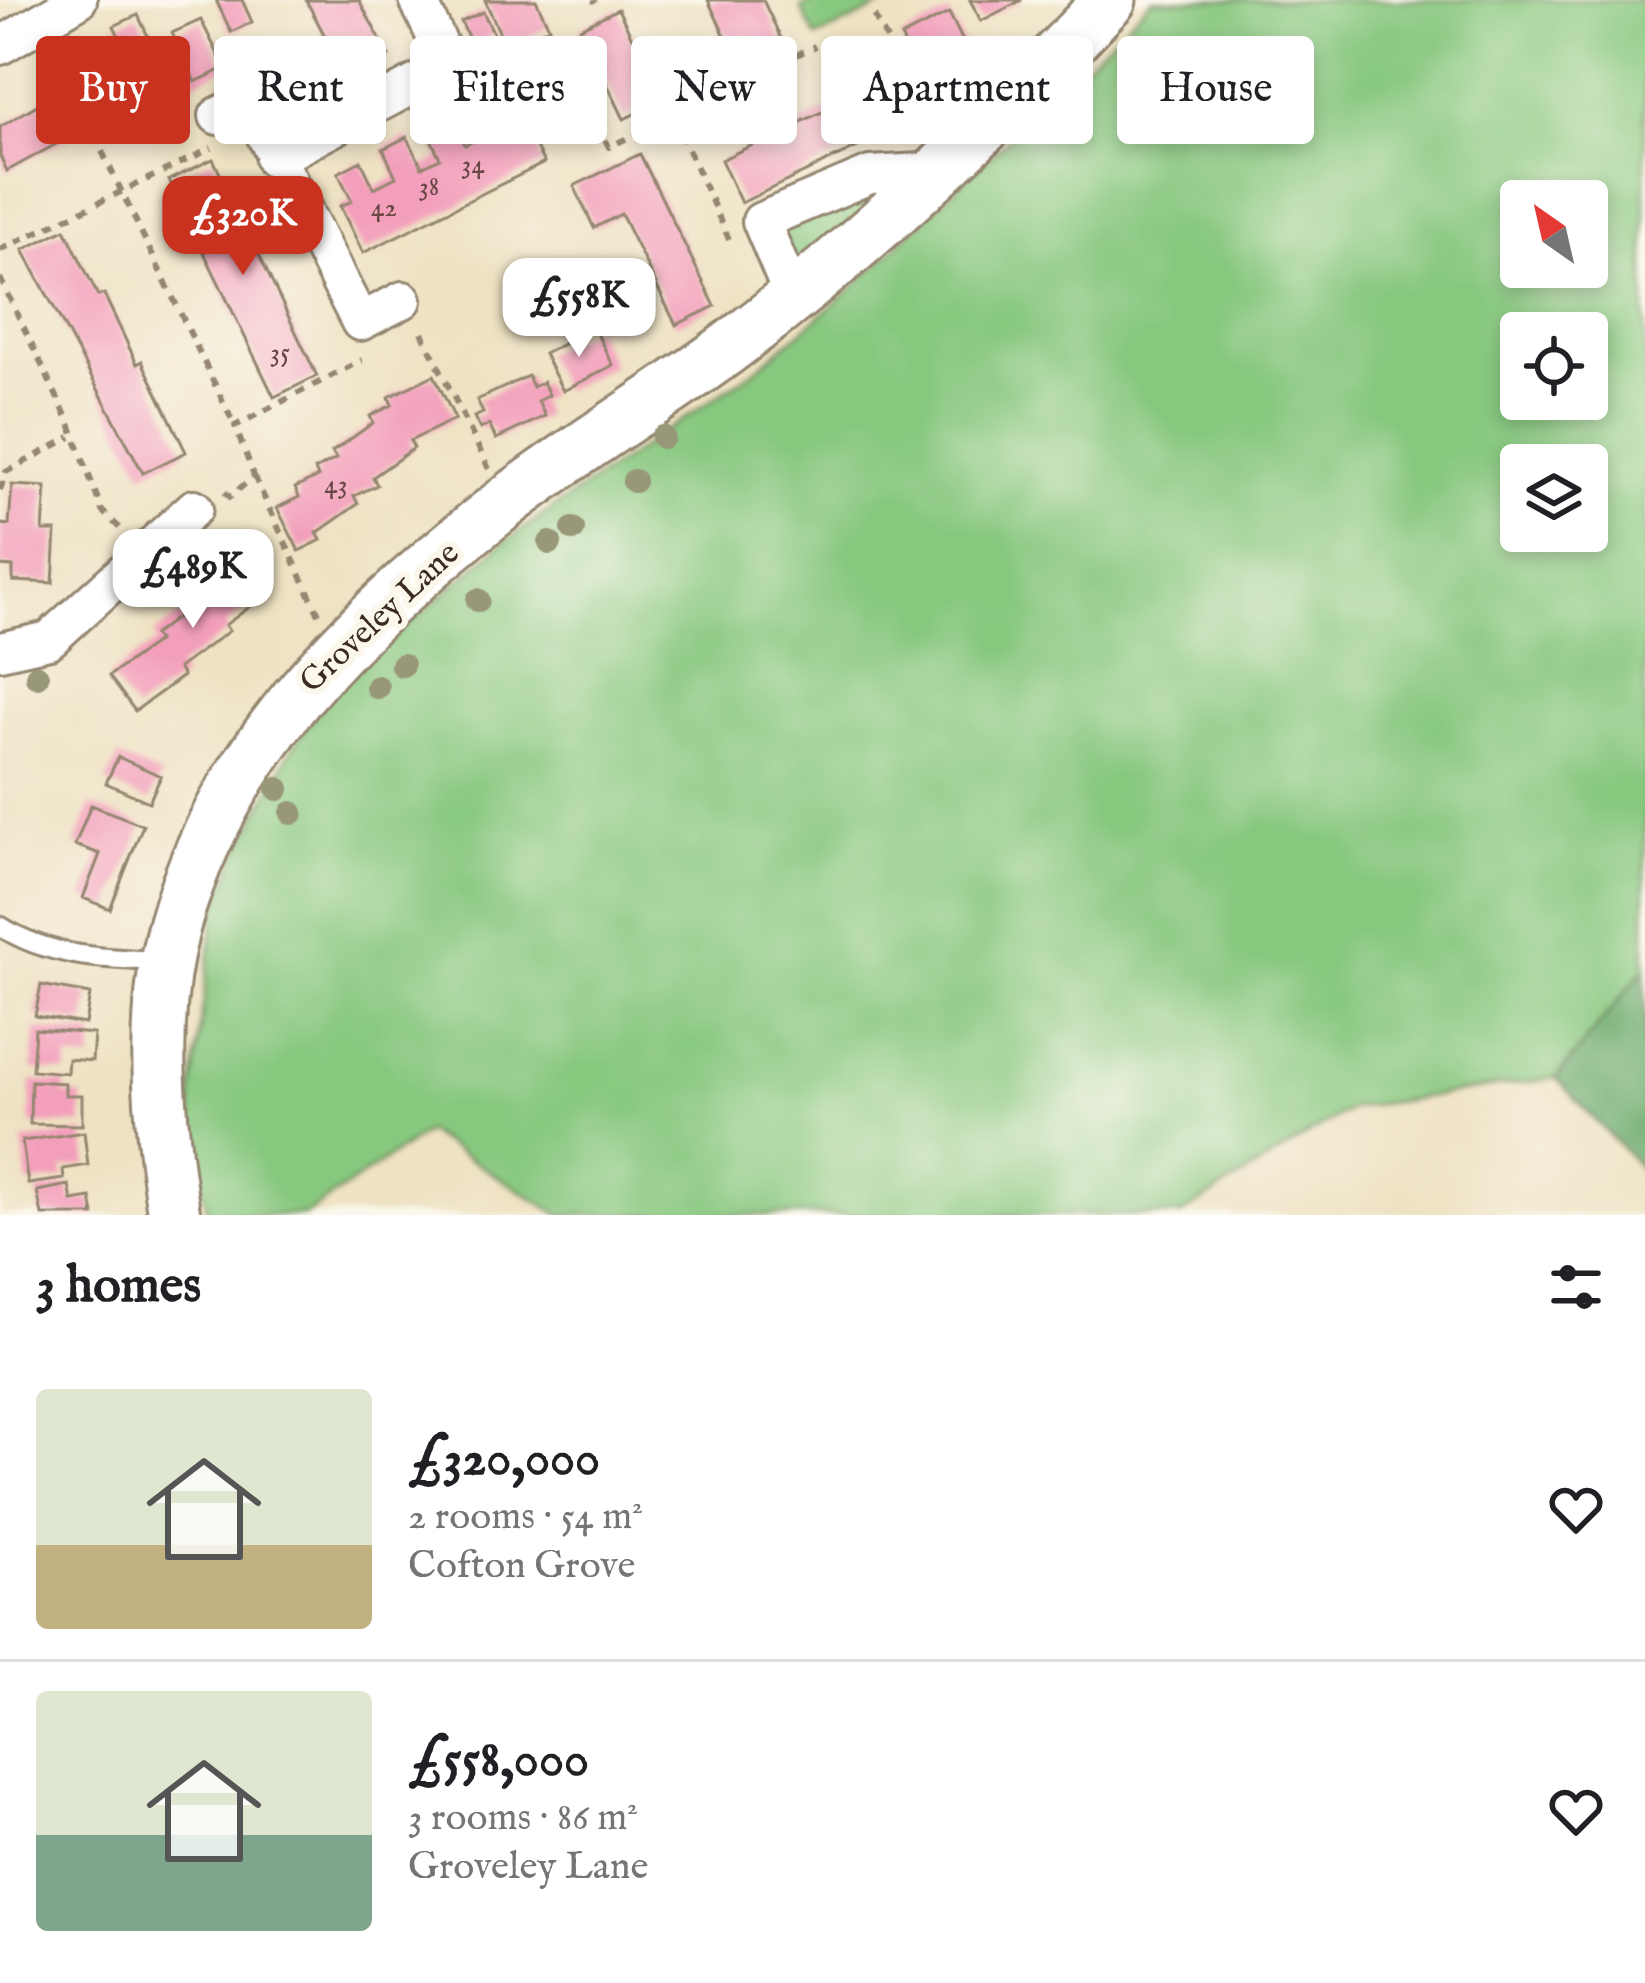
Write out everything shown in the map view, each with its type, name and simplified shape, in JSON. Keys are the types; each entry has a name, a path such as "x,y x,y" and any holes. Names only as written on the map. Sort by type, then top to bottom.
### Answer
{"main road":[{"name":"Groveley Lane","path":"174,1215 160,1123 160,1036 174,926 225,803 274,722 335,650 504,504 793,297 945,165 1110,0"}],"street":[{"path":"0,46 78,0"},
{"path":"418,0 435,36"},
{"path":"267,144 360,322 413,316"},
{"path":"793,297 761,221 870,175 945,165"},
{"path":"0,652 49,640 194,508"}],"lane":[{"path":"0,926 31,946 110,959 170,961"}],"path":[{"path":"874,16 945,165"},
{"path":"40,24 235,426 335,650"},
{"path":"797,55 815,46"},
{"path":"0,250 121,190 263,144"},
{"path":"685,144 730,241"},
{"path":"0,278 102,511 146,554"},
{"path":"413,316 504,504"},
{"path":"235,426 362,360"},
{"path":"0,490 6,472 72,436"},
{"path":"230,496 254,476"}],"green space":[{"path":"818,0 877,0 880,7 816,38 801,8"},
{"path":"1152,0 1645,0 1645,968 1556,1078 1351,1108 1181,1215 560,1215 426,1132 305,1215 209,1215 192,1146 192,1092 215,913 238,852 291,750 333,689 503,543 755,370 853,288 1002,144 1093,144 1093,57"},
{"path":"892,187 797,269 775,221"},
{"path":"1645,968 1645,1173 1556,1078"}],"building":[{"path":"216,0 242,0 252,22 231,32"},
{"path":"306,0 359,0 378,36 325,36"},
{"path":"485,0 536,0 549,27 530,36 501,36"},
{"path":"708,0 763,0 780,36 725,36"},
{"path":"970,0 1022,0 981,21"},
{"path":"618,9 631,36 631,116 624,119 607,84 607,36 584,36 580,28"},
{"path":"483,12 494,34 468,36 461,22"},
{"path":"949,13 960,36 903,36"},
{"path":"138,15 148,36 119,36 114,26"},
{"path":"201,20 214,46 214,73 195,82 190,71 190,36 172,33"},
{"path":"36,106 36,144 56,144 7,171 0,156 0,127"},
{"path":"821,113 821,144 864,144 741,203 721,160 755,144 797,144 797,124"},
{"path":"407,137 422,167 440,158 433,144 534,144 544,163 363,253 340,206 352,201 338,173 361,161 374,188 396,177 383,149"},
{"path":"640,154 715,306 676,325 621,214 594,228 574,186"},
{"path":"213,159 317,376 274,397 169,180"},
{"path":"65,229 98,296 104,294 137,364 142,361 186,452 143,473 23,250"},
{"path":"594,328 613,365 563,391 544,354"},
{"path":"434,375 455,419 410,441 414,448 373,477 377,485 354,496 358,504 317,533 321,540 299,551 277,508 299,497 295,488 318,477 315,470 336,459 332,452 373,423 370,416 392,405 389,397"},
{"path":"528,376 533,387 543,382 549,395 538,401 545,416 496,439 489,425 480,429 474,417 483,413 477,400"},
{"path":"12,485 46,487 43,531 56,531 53,583 13,581 13,567 0,566 0,524 9,525"},
{"path":"251,551 277,587 225,625 229,631 178,668 183,676 135,711 109,676 158,641 153,635 205,597 199,590"},
{"path":"118,757 161,776 149,802 106,783"},
{"path":"91,805 143,825 110,909 83,898 100,854 75,845"},
{"path":"41,985 90,994 85,1024 35,1016"},
{"path":"35,1029 94,1034 92,1061 68,1059 67,1073 32,1070"},
{"path":"31,1081 65,1083 65,1095 82,1095 82,1125 30,1124"},
{"path":"84,1132 88,1165 63,1169 64,1179 28,1184 22,1141"},
{"path":"69,1185 72,1201 91,1198 94,1215 42,1215 37,1191"}]}
